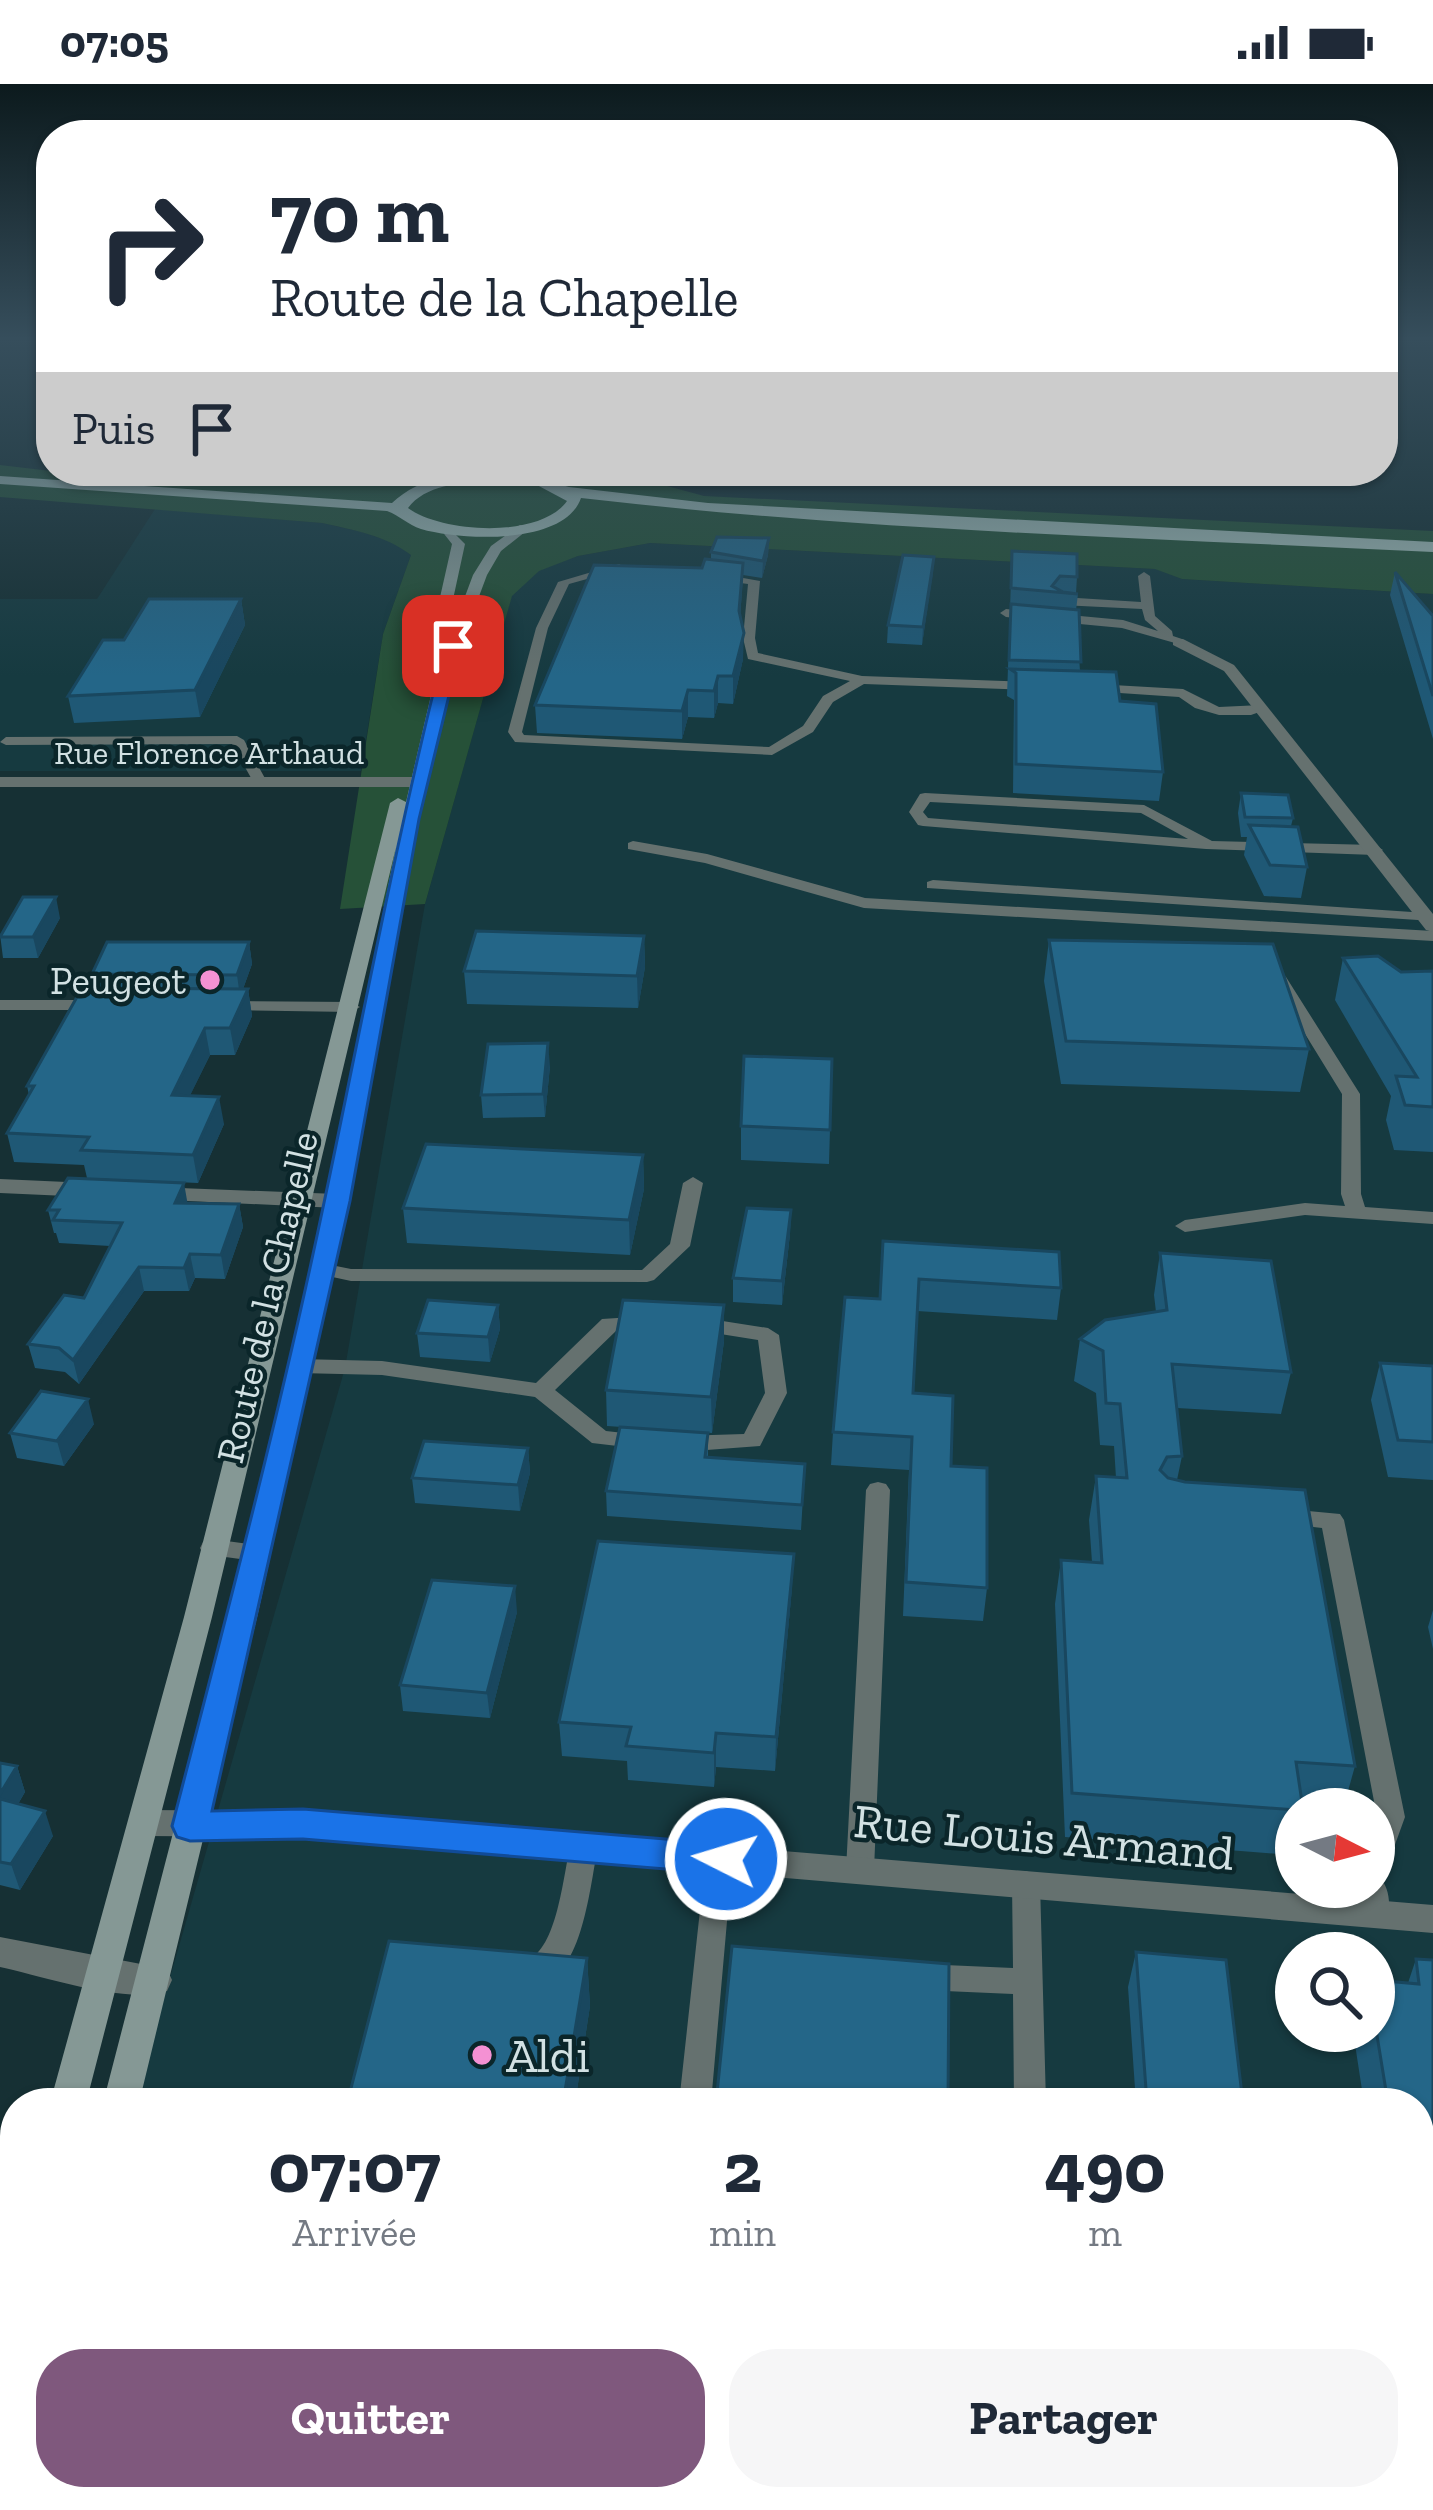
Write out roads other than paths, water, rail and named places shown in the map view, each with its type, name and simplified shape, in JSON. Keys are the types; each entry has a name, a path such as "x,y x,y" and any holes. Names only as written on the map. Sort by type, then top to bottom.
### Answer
{"main road":[{"path":"0,480 36,481"},
{"path":"0,480 36,482"},
{"path":"94,486 400,510 408,518 447,530 524,528 593,517 949,524"},
{"path":"207,486 345,490 396,486"},
{"path":"400,510 406,495 428,486"},
{"path":"556,486 569,492 708,508 1433,548"},
{"path":"547,523 573,508 575,500 569,492"},
{"name":"Route de la Chapelle","path":"72,2088 410,782 442,674 472,597 496,549 524,528"},
{"name":"Route de la Chapelle","path":"125,2088 155,1980 337,1201 410,782 457,555 456,536 447,530"}],"street":[{"path":"1178,642 1229,668 1430,921"},
{"name":"Rue Florence Arthaud","path":"0,782 410,782"},
{"path":"0,1186 337,1201"},
{"name":"Rue Louis Armand","path":"144,1823 303,1824 1026,1883 1275,1895"},
{"name":"Rue Louis Armand","path":"1395,1906 1433,1918"},
{"path":"0,1952 104,1975 155,1980"}],"lane":[{"path":"640,569 620,566 564,582 542,628 515,732 520,739 772,751 808,729 828,699 862,680"},
{"path":"698,575 754,581 758,597 747,644 752,656 862,680 1056,687"},
{"path":"1144,576 1149,617 1178,642"},
{"path":"1061,601 1148,606"},
{"path":"1006,613 1123,624 1178,642"},
{"path":"1079,688 1183,693 1191,701 1218,710 1261,709"},
{"path":"6,741 237,740 260,782"},
{"path":"1206,843 1144,809 926,797 916,812 922,822 1206,843 1375,850"},
{"path":"633,846 707,859 864,903 1433,936"},
{"path":"932,885 1430,921"},
{"path":"1246,926 1258,944"},
{"path":"1269,963 1351,1094 1351,1194 1357,1213"},
{"path":"0,1005 130,1005"},
{"path":"196,1005 351,1007"},
{"path":"321,1269 351,1275 647,1276 680,1246 693,1183"},
{"path":"1185,1226 1305,1209 1433,1217"},
{"path":"299,1366 382,1368 542,1391 600,1438 711,1446 752,1441 776,1394 768,1335 683,1322 610,1324 542,1391"},
{"path":"860,1870 878,1490"},
{"path":"1262,1516 1332,1520 1385,1788"},
{"path":"212,1548 255,1552"},
{"path":"496,1966 543,1970 562,1945 584,1847"},
{"path":"697,2088 715,1910 726,1859"},
{"path":"1026,1883 1030,2088"},
{"path":"891,1975 1029,1982"}],"place":[{"name":"Peugeot","path":"210,980"},
{"name":"Aldi","path":"482,2055"}]}
